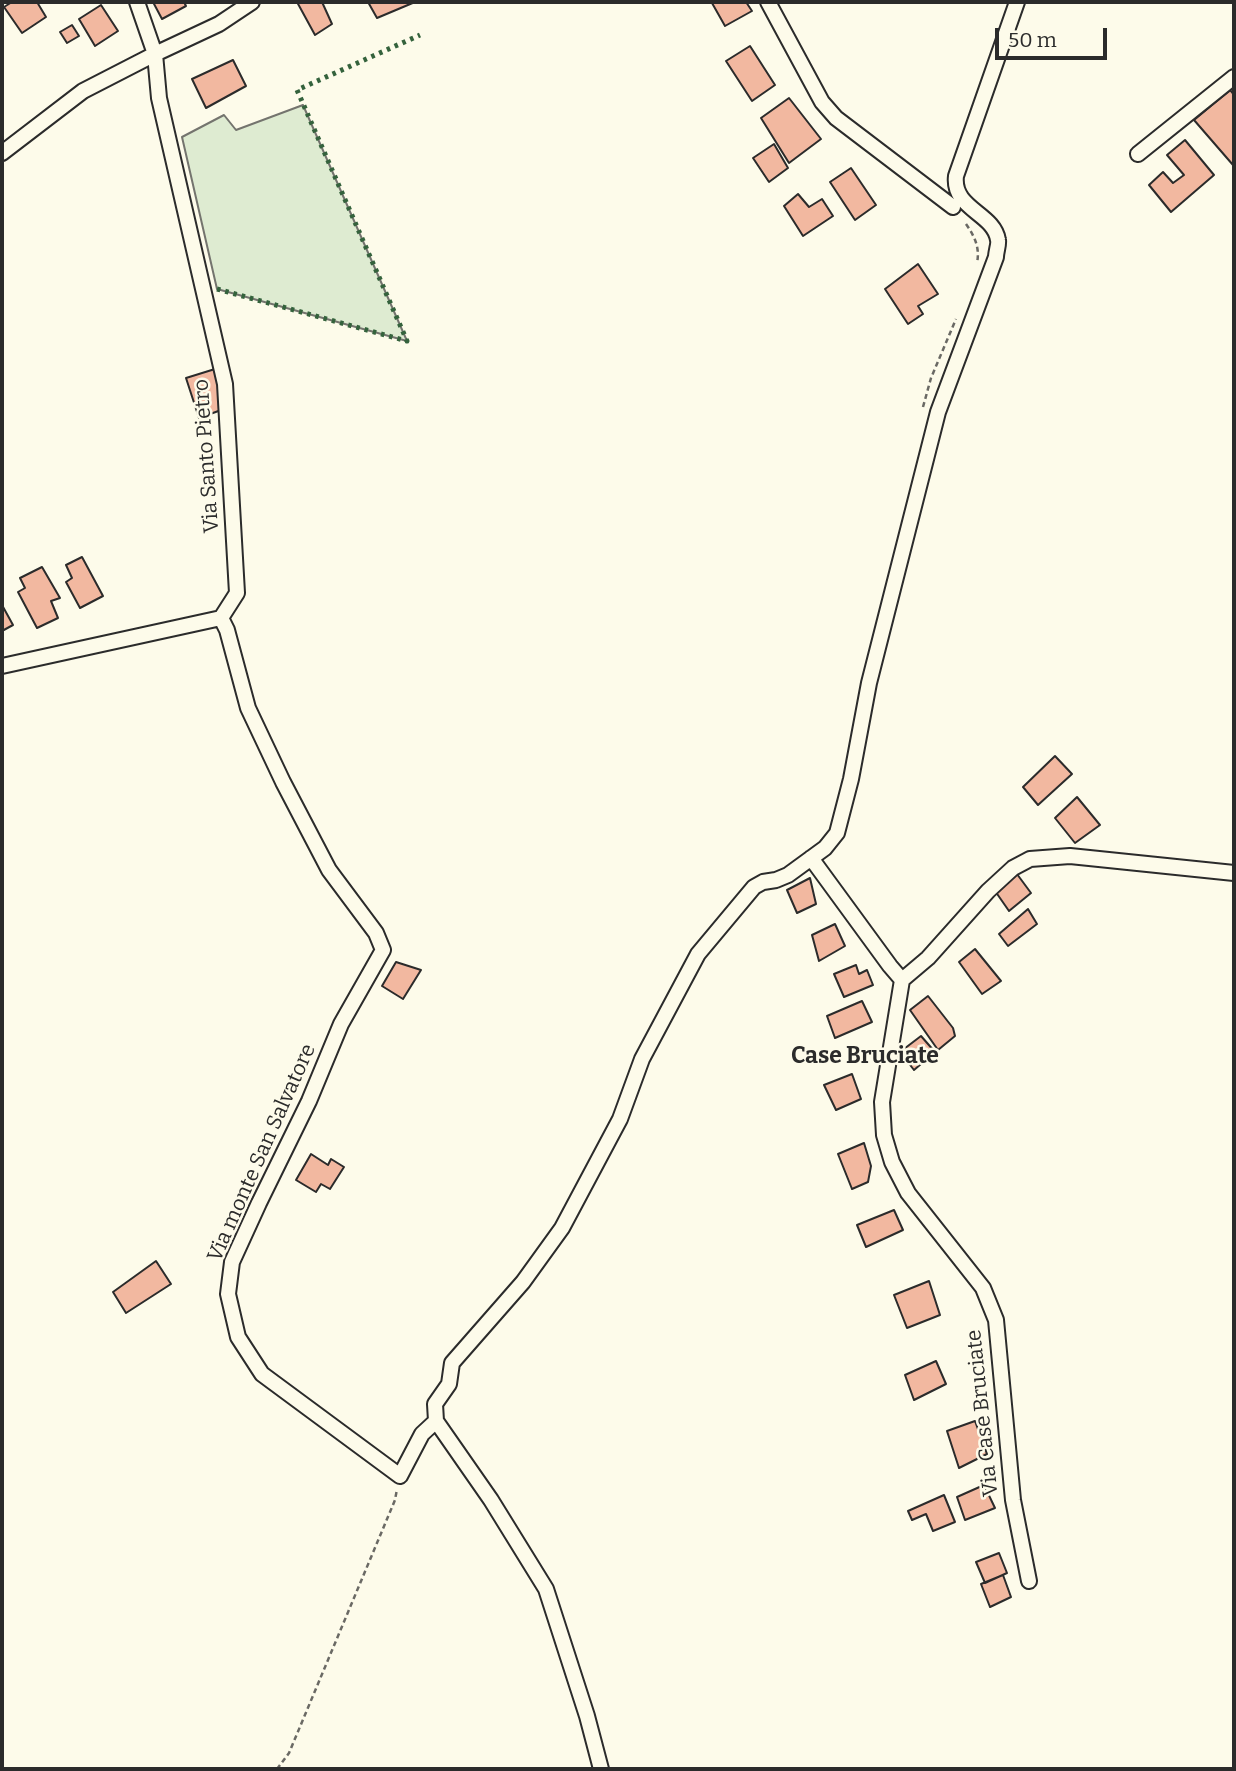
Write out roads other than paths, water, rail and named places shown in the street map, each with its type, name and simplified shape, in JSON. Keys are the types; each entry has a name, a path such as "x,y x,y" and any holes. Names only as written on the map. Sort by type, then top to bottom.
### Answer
{"street":[{"name":"Via Santo Pietro","path":"137,2 155,54 159,97 225,384 237,593 221,618"},
{"path":"2,153 83,90 219,24 252,2"},
{"path":"768,2 822,102 836,118 953,207"},
{"path":"601,1769 546,1589 491,1500 436,1420 435,1404 449,1384 452,1363 523,1282 562,1228 620,1119 642,1059 698,954 754,887 788,875 825,848 836,833 872,670 934,425 996,257 998,240 992,227 961,199 954,187 1017,2"},
{"path":"1138,154 1234,77"},
{"path":"2,666 221,618"},
{"name":"Via monte San Salvatore","path":"221,618 227,630 248,708 283,782 329,870 376,933 383,950 341,1024 309,1101 232,1262 228,1294 238,1337 262,1374 400,1476 422,1434 436,1420"},
{"path":"811,858 902,980 928,958 988,891 1013,868 1030,859 1070,856 1234,873"},
{"name":"Via Case Bruciate","path":"902,980 882,1102 884,1135 892,1162 908,1194 983,1288 996,1320 1013,1500 1028,1581"}],"district":[{"name":"Case Bruciate","path":"865,1057"}]}
